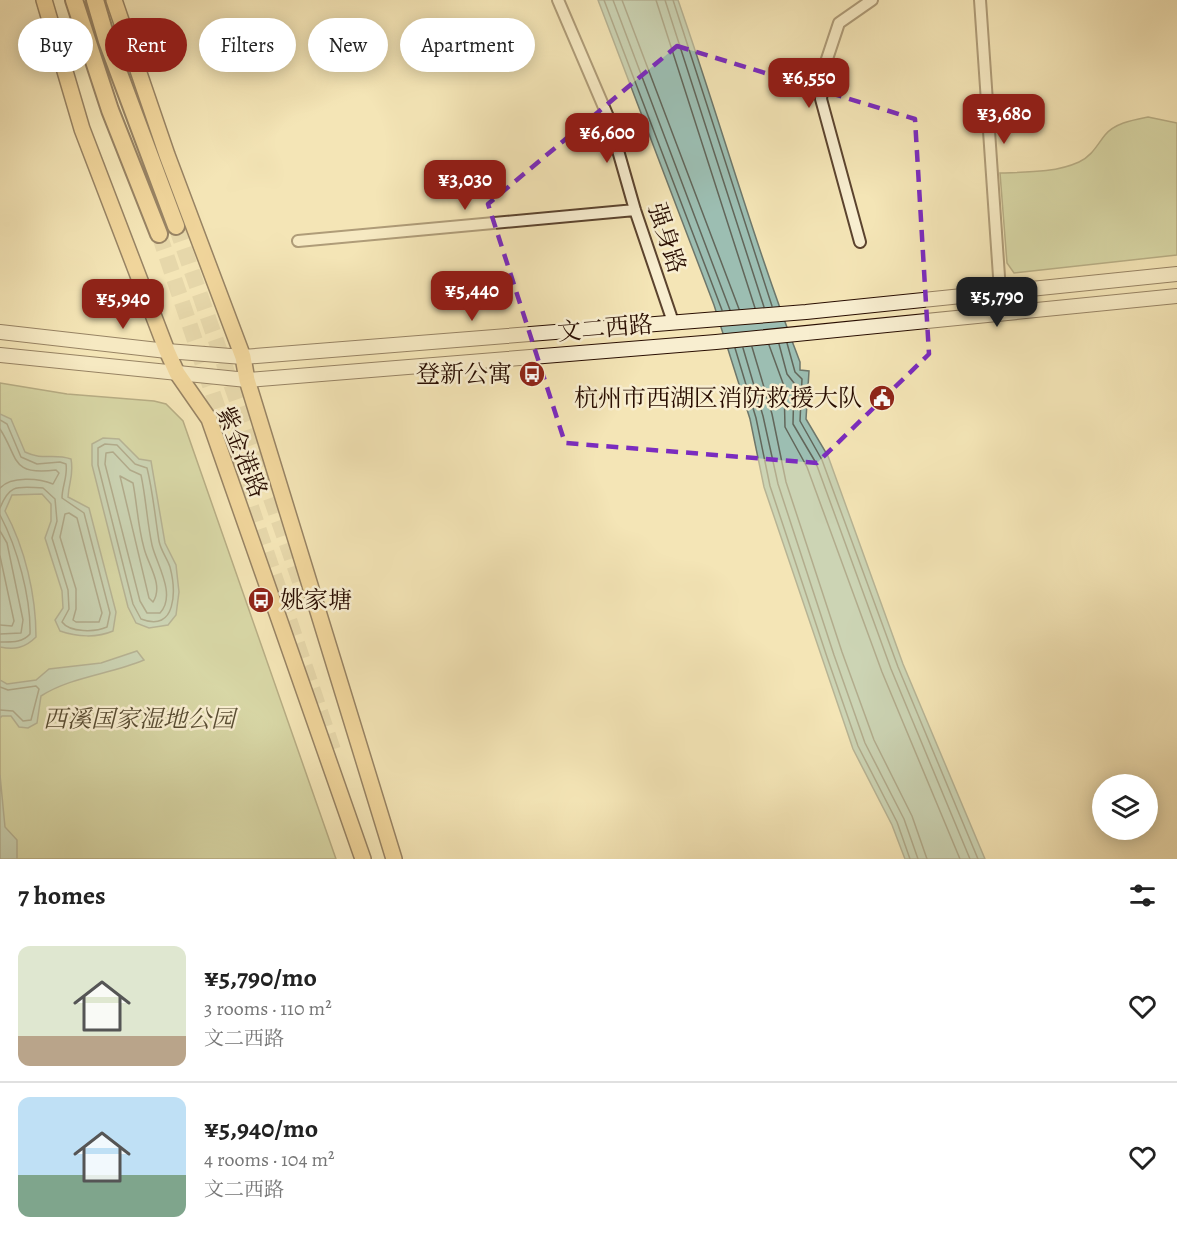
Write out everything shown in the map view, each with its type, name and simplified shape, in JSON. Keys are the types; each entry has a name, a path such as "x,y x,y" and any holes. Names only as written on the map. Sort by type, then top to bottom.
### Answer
{"highway":[{"path":"74,0 100,81 159,234"},
{"path":"94,0 117,70 176,226"}],"main road":[{"name":"紫金港路","path":"44,0 82,129 177,373 209,419 363,859"},
{"name":"紫金港路","path":"114,0 167,155 243,357 247,380 394,859"},
{"name":"文二西路","path":"0,332 243,357 806,312 1177,274"},
{"name":"文二西路","path":"0,355 247,380 716,342 1177,296"}],"street":[{"name":"强身路","path":"558,0 609,119 635,210 673,322"},
{"path":"860,242 821,99 826,62 839,22 872,0"},
{"path":"980,0 1000,291"},
{"path":"298,241 635,210"}],"highlighted area":[{"path":"677,46 915,119 929,354 817,463 565,443 488,204"}],"green space":[{"path":"1148,117 1177,123 1177,255 1014,273 1007,263 1000,173 1040,171 1070,166 1087,157 1109,131 1125,123"},
{"name":"西溪国家湿地公园","path":"0,383 67,394 154,401 166,404 183,421 336,859 0,859"}],"water":[{"path":"598,0 678,0 767,272 800,362 800,370 809,371 806,419 828,456 903,664 985,859 905,859 892,825 853,749 764,487 750,419 714,305"},
{"path":"0,414 11,419 25,452 38,456 71,459 72,474 68,497 89,508 116,612 113,631 87,636 60,631 55,620 63,608 62,591 45,538 51,521 51,504 42,494 12,495 5,511 18,540 28,572 34,605 36,637 20,647 0,647"},
{"path":"103,438 119,439 139,459 151,461 165,543 176,565 179,592 176,615 168,625 149,628 136,623 128,607 92,465 92,444"},
{"path":"137,651 144,660 65,684 41,696 37,723 28,728 19,727 11,716 0,718 0,680 7,684 36,680 49,669 101,663"},
{"path":"0,775 5,827 17,840 17,859 0,859"}],"tunnel":[{"path":"176,226 310,610"},
{"path":"159,234 335,756"}],"place":[{"name":"登新公寓","path":"532,374"},
{"name":"杭州市西湖区消防救援大队","path":"882,398"},
{"name":"姚家塘","path":"261,600"}]}
